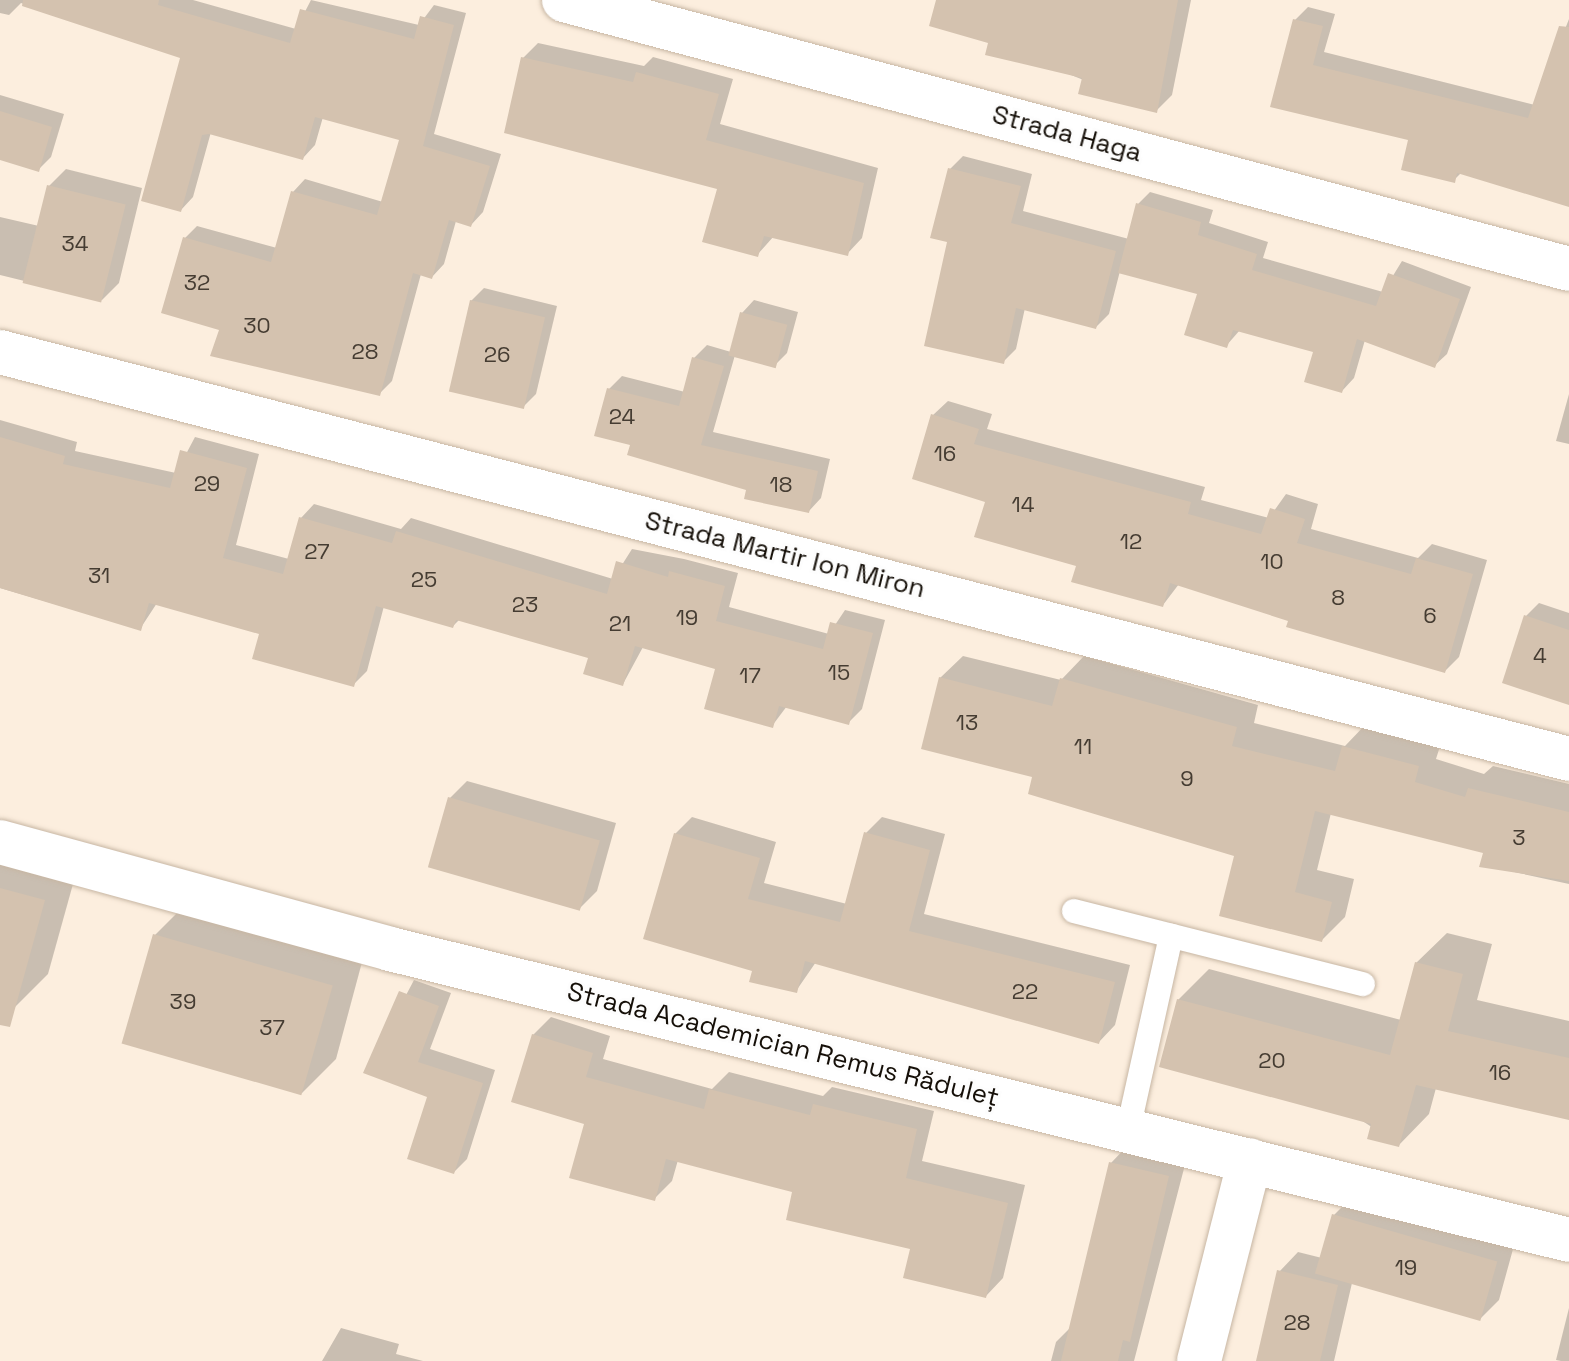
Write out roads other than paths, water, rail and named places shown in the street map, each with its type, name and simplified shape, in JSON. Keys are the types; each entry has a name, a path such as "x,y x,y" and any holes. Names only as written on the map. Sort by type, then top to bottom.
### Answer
{"street":[{"name":"Strada Haga","path":"564,0 1569,269"},
{"name":"Strada Martir Ion Miron","path":"0,352 1569,759"},
{"name":"Strada Academician Remus Răduleț","path":"0,842 390,949 1569,1240"},
{"path":"1199,1361 1250,1160"}],"lane":[{"path":"1074,911 1363,984"},
{"path":"1128,1130 1171,936"}]}
